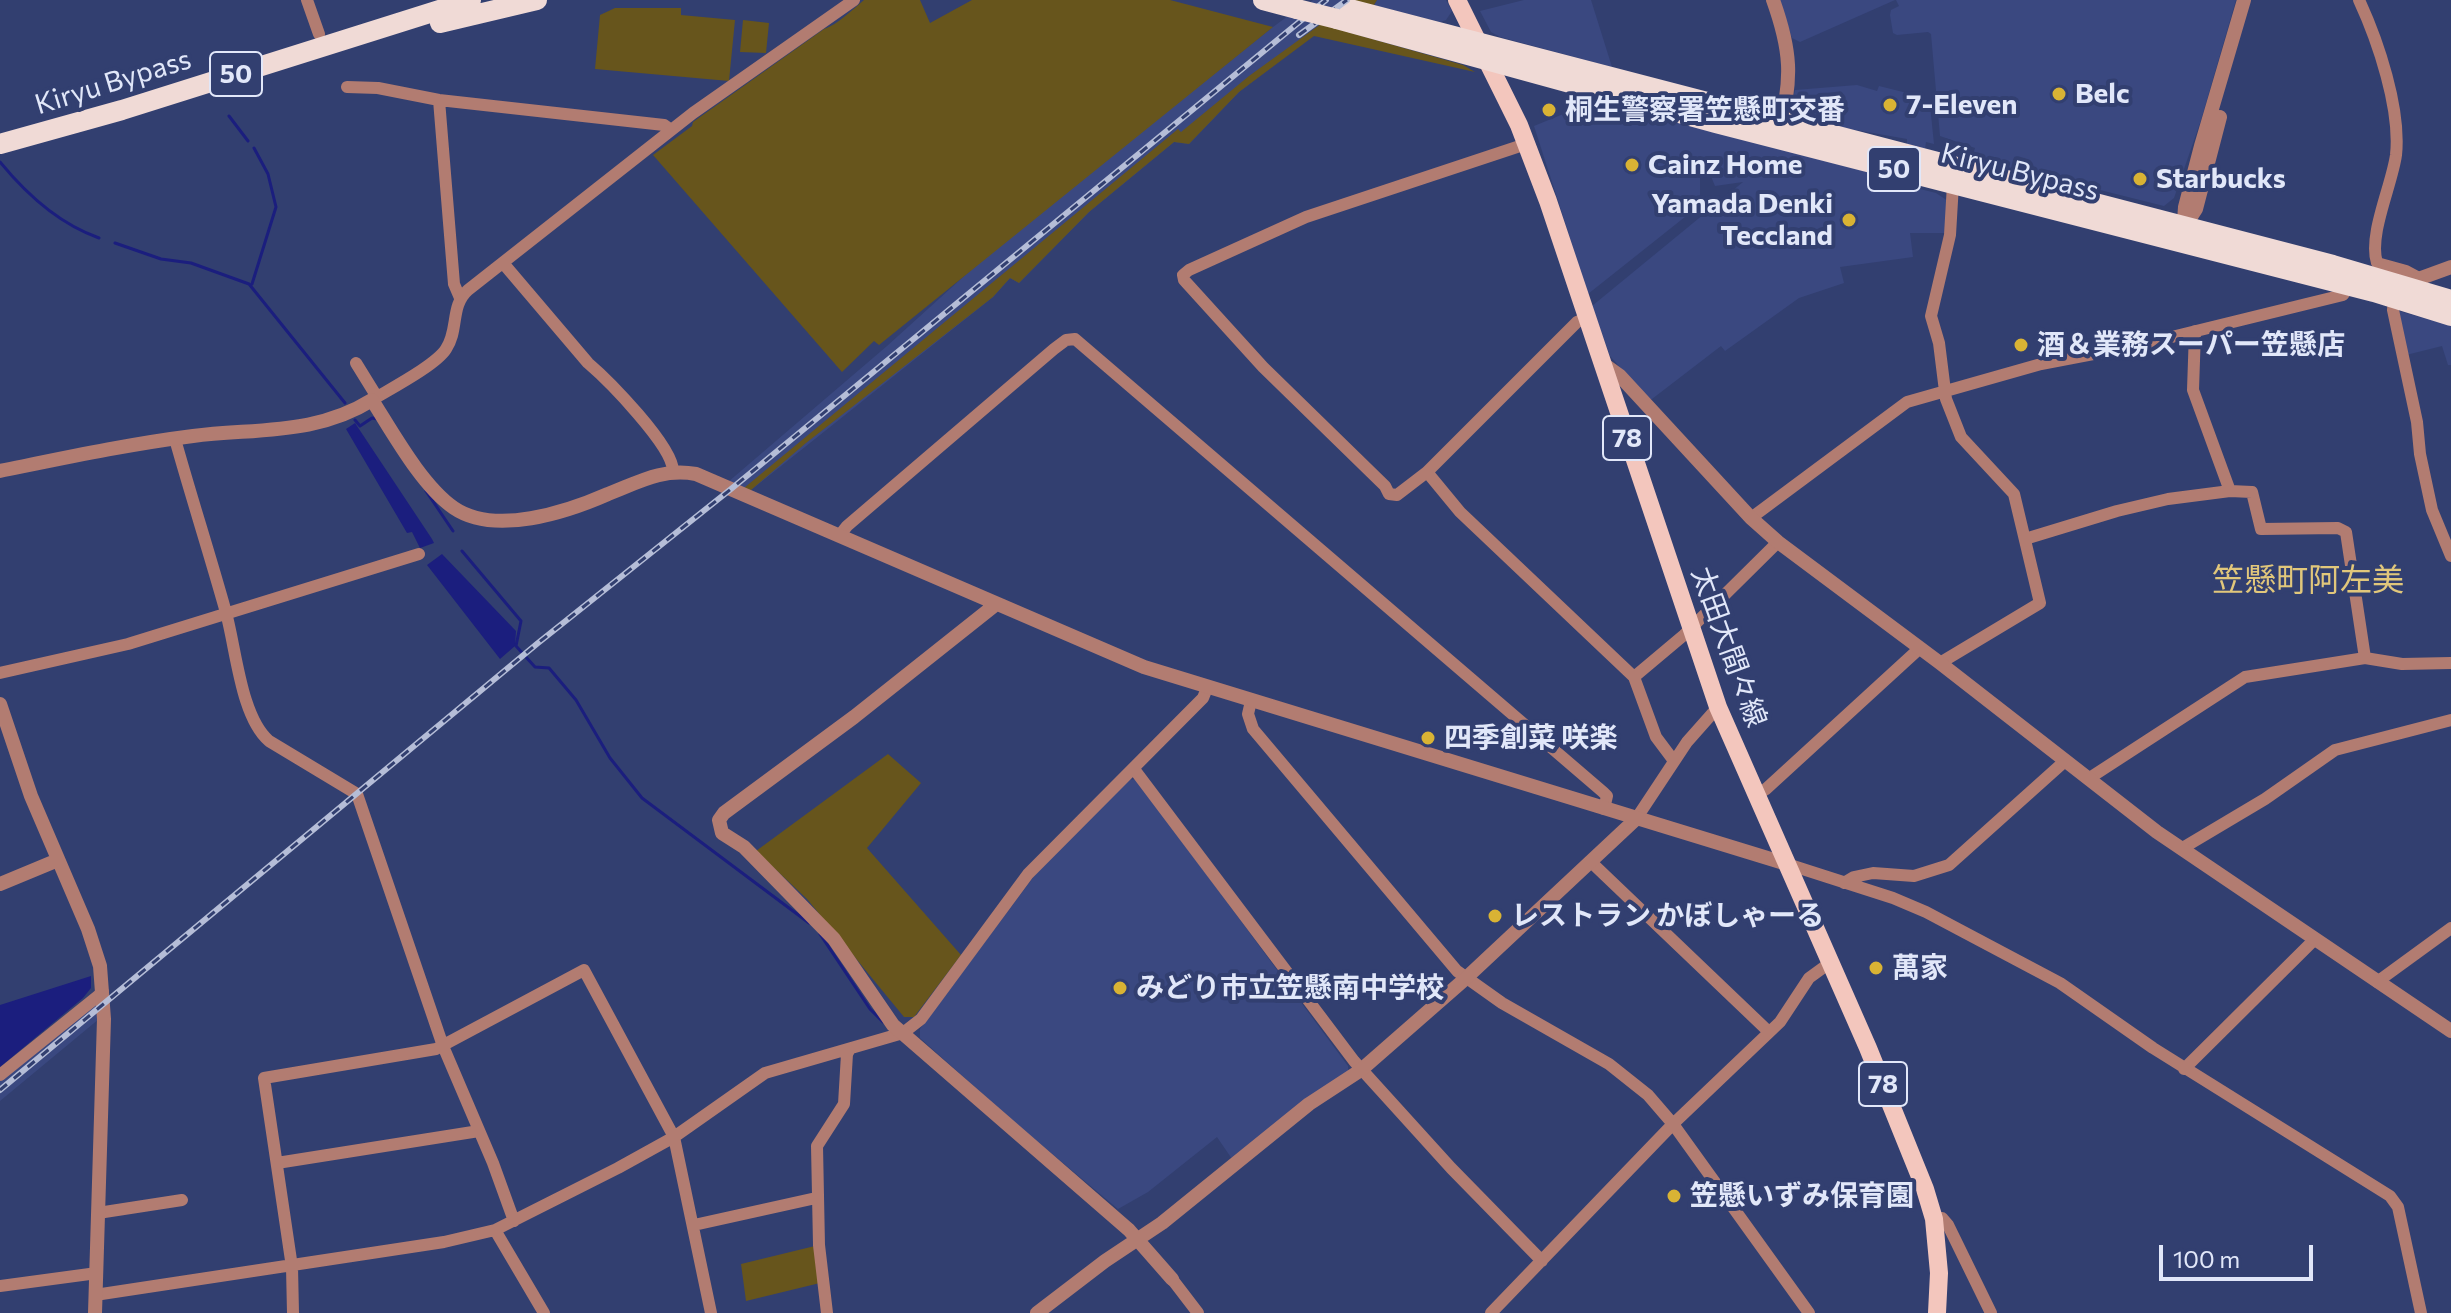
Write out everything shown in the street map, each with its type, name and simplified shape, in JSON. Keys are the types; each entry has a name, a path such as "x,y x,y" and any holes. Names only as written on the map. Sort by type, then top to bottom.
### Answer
{"highway":[{"name":"Kiryu Bypass","path":"0,130 148,88 424,0"},
{"name":"Kiryu Bypass","path":"0,144 177,93 471,0"},
{"name":"50","path":"177,93 200,92 255,80 420,28 537,0"},
{"name":"50","path":"1263,0 1305,4"},
{"name":"Kiryu Bypass","path":"1305,4 1779,130 2451,300"},
{"name":"Kiryu Bypass","path":"1779,130 1953,184 2183,234 2349,286 2406,287 2451,316"}],"main road":[{"name":"太田大間々線","path":"1457,0 1526,144 1548,201 1718,707 1831,962 1925,1189 1934,1219 1939,1273 1937,1313"}],"street":[{"path":"460,298 671,130 854,0"},
{"path":"1773,0 1789,55 1788,93 1779,130"},
{"path":"2183,234 2185,207 2201,146 2246,0"},
{"path":"2359,0 2381,64 2396,133 2395,158 2375,259 2377,263 2406,271 2406,287 2393,310 2417,422 2428,492 2451,556"},
{"path":"311,1 319,34"},
{"path":"347,87 378,88 439,100 664,125 671,130"},
{"path":"0,471 175,439 322,423 347,415 375,399 442,354 449,344 460,298 454,284 439,100"},
{"path":"1526,144 1306,217 1183,275 1263,367 1385,486 1389,494 1402,494 1427,472 1577,322 1586,318"},
{"path":"1940,663 2040,603 2014,494 1961,437 1945,392 1939,343 1931,316 1951,229 1953,184"},
{"path":"503,263 663,445 672,461 673,471"},
{"path":"2406,287 2451,267"},
{"path":"1751,518 1903,404 2041,364 2343,295 2349,286"},
{"path":"2195,331 2193,390 2230,491"},
{"path":"840,535 1054,349 1066,340 1075,339 1603,792 1607,796 1604,809"},
{"path":"356,363 405,452 436,492 452,507 477,518 516,519 564,511 673,471 704,477 1144,667 1787,864 1926,912 2060,983 2184,1069 2390,1196 2398,1207 2421,1313"},
{"path":"1602,363 1620,376 1751,518 1778,542 2181,849 2451,1031"},
{"path":"175,439 254,722 262,734 357,794 443,1046 514,1221"},
{"path":"1427,472 1460,512 1634,677 1656,737 1674,761"},
{"path":"2025,539 2168,499 2230,491 2252,492 2261,529 2338,528 2346,532 2365,658"},
{"path":"1634,677 1691,627 1778,542"},
{"path":"0,673 128,644 419,554"},
{"path":"995,605 854,717 730,808 719,820 722,833 744,847 834,939 893,1025 1138,1239 1198,1313"},
{"path":"1756,795 1762,793 1920,648"},
{"path":"2088,779 2245,677 2365,658 2402,664 2451,663"},
{"path":"95,1295 292,1267 444,1242 495,1230 674,1137 765,1073 903,1033 921,1019 1028,874 1203,698 1207,688"},
{"path":"1251,701 1248,714 1253,729 1465,979 1609,1064 1648,1095 1673,1124 1809,1313"},
{"path":"0,704 31,796 96,949 103,992 95,1313"},
{"path":"1037,1313 1162,1223 1309,1104 1361,1070 1465,979 1636,819 1696,730 1718,707"},
{"path":"2181,849 2265,799 2335,750 2451,720"},
{"path":"1844,883 1854,877 1873,873 1914,876 1949,865 2065,761"},
{"path":"1134,769 1361,1070 1542,1261"},
{"path":"0,884 58,860"},
{"path":"1591,862 1769,1032"},
{"path":"2377,982 2451,928"},
{"path":"2184,1069 2314,940"},
{"path":"1491,1313 1673,1124 1780,1022 1809,978 1831,962"},
{"path":"293,1313 292,1267 264,1078 443,1046 584,970 674,1137 711,1313"},
{"path":"0,1075 103,992"},
{"path":"827,1313 816,1198 817,1146 844,1104 847,1054 850,1049"},
{"path":"277,1163 479,1131"},
{"path":"694,1225 816,1198"},
{"path":"98,1213 182,1200"},
{"path":"1934,1219 1942,1218 1948,1225 1991,1313"},
{"path":"495,1230 544,1313"},
{"path":"0,1286 97,1273"}],"shaded area":[{"path":"864,0 920,0 930,23 972,0 1170,0 1273,27 879,345 874,341 842,372 653,155 692,126 693,122 839,21"},
{"path":"1313,0 1358,0 1239,92 1189,144 1174,142 1089,212 1019,283 1010,278 993,297 751,490 728,482 887,346 1003,241 1273,27"},
{"path":"1354,0 1377,0 1374,5 1327,26 1463,65 1475,72 1314,36 1239,92 1189,144 1174,142 1089,212 1019,283 1010,278 993,297 806,443 751,490 744,488 1178,129 1181,132 1249,76"},
{"path":"1377,0 1446,0 1452,11 1446,20 1440,22 1374,5"},
{"path":"1524,0 1591,0 1612,67 1491,32 1480,11"},
{"path":"1779,0 1895,0 1800,42 1792,38"},
{"path":"1896,0 2236,0 2201,120 2174,198 2164,206 1972,158 1975,148 1940,136 1931,34 1893,33 1890,15 1891,10 1899,6"},
{"path":"615,8 681,8 681,15 735,20 729,81 595,69 600,15"},
{"path":"743,20 769,23 766,53 740,52"},
{"path":"1857,85 1877,91 1879,86 1915,95 1915,101 1930,105 1934,144 1926,142 1925,149 1907,144 1907,139 1839,127 1840,124 1813,118 1815,110 1797,104 1793,99 1795,90"},
{"path":"1595,101 1880,175 1936,193 1948,201 1947,233 1910,233 1913,257 1840,267 1844,283 1799,298 1725,351 1721,346 1648,399 1610,356 1592,306 1743,182 1715,186 1710,174 1700,178 1700,205 1588,294 1534,126"},
{"path":"2399,311 2451,326 2451,365 2448,365 2442,346 2406,355"},
{"path":"355,423 434,543 420,548 412,532 407,533 346,429"},
{"path":"442,554 516,631 515,646 500,659 427,565"},
{"path":"888,754 921,783 867,848 961,955 914,1017 904,1017 807,899 756,851"},
{"name":"みどり市立笠懸南中学校","path":"1136,779 1348,1066 1348,1071 1232,1159 1217,1137 1148,1192 1118,1209 920,1038 920,1029 1038,871 1128,780"},
{"path":"91,976 91,988 83,998 0,1067 0,1005"},
{"path":"98,1000 99,1019 0,1101 0,1080"},
{"path":"819,1245 820,1283 746,1301 741,1264"}],"waterway":[{"path":"229,116 248,141"},
{"path":"252,284 276,207 268,174 254,148"},
{"path":"0,162 21,186 57,217 99,238"},
{"path":"115,243 161,259 191,263 249,284 345,403"},
{"path":"355,420 360,426 372,418 377,419"},
{"path":"426,491 453,531"},
{"path":"462,551 521,621 516,646 535,667 549,668 576,700 610,758 642,798 809,923"},
{"path":"820,934 870,1009 883,1022"}],"railway":[{"path":"0,1090 538,643 731,489 1326,0"},
{"path":"1299,35 1347,0"}],"place":[{"name":"Belc","path":"2059,94"},
{"name":"7-Eleven","path":"1890,105"},
{"name":"桐生警察署笠懸町交番","path":"1549,110"},
{"name":"Cainz Home","path":"1632,165"},
{"name":"Starbucks","path":"2140,179"},
{"name":"Yamada Denki Teccland","path":"1849,220"},
{"name":"酒＆業務スーパー笠懸店","path":"2021,345"},
{"name":"四季創菜 咲楽","path":"1428,738"},
{"name":"レストラン かぼしゃーる","path":"1495,916"},
{"name":"萬家","path":"1876,968"},
{"name":"みどり市立笠懸南中学校","path":"1120,988"},
{"name":"笠懸いずみ保育園","path":"1674,1196"}],"district":[{"name":"笠懸町阿左美","path":"2308,580"}]}
